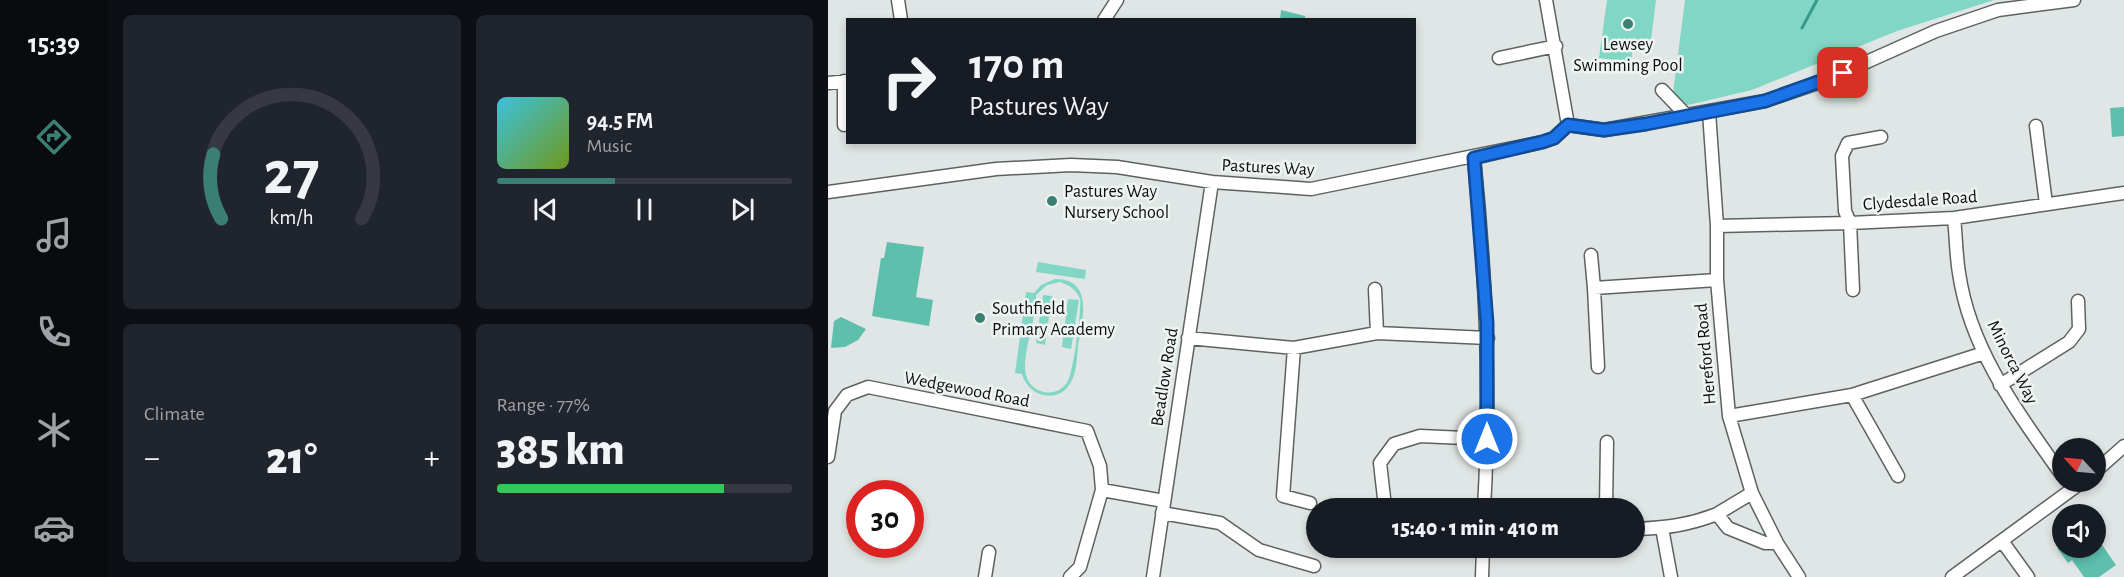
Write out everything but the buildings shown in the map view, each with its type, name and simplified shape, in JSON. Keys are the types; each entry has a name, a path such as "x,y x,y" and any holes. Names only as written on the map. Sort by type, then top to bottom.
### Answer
{"street":[{"path":"898,0 901,18"},
{"path":"1105,18 1117,0"},
{"path":"1546,0 1556,46 1568,125 1604,130 1765,101 1824,81 1936,31 1998,10 2074,0"},
{"path":"1499,58 1556,46"},
{"path":"828,83 846,81 844,125"},
{"path":"1662,90 1687,116"},
{"name":"Hereford Road","path":"1709,111 1717,226 1717,280 1729,416 1752,493 1777,543 1799,577"},
{"name":"Pastures Way","path":"828,192 996,169 1061,165 1117,167 1212,182 1311,189 1474,158 1542,142 1554,138 1568,125"},
{"path":"2036,126 2046,204"},
{"path":"1854,290 1850,223 1845,211 1842,156 1848,143 1881,137"},
{"path":"1474,158 1488,338 1484,498"},
{"name":"Beadlow Road","path":"1153,577 1212,182"},
{"name":"Clydesdale Road","path":"1717,226 1954,218 2124,193"},
{"name":"Minorca Way","path":"1954,218 1959,273 1969,315 1984,353 2000,385 2052,460"},
{"path":"1591,255 1598,367"},
{"path":"1594,288 1717,280"},
{"path":"1375,289 1377,333"},
{"path":"2000,385 2069,342 2079,329 2078,301"},
{"path":"1188,338 1294,348 1377,333 1488,338"},
{"path":"1294,348 1282,496 1306,502"},
{"path":"1729,416 1852,394 1984,353"},
{"name":"Wedgewood Road","path":"828,457 835,411 846,395 868,387 1087,431 1100,466 1102,490 1080,567 1070,577"},
{"path":"1852,394 1898,476"},
{"path":"1384,498 1380,463 1394,444 1420,436 1487,439"},
{"path":"1606,498 1607,442"},
{"path":"2106,462 2124,446"},
{"path":"1102,490 1220,523 1259,550 1314,566"},
{"path":"1952,577 2064,492"},
{"path":"1645,529 1693,524 1717,514 1752,493"},
{"path":"1717,514 1728,528 1765,543 1777,543"},
{"path":"1662,528 1671,577"},
{"path":"2002,541 2028,577"},
{"path":"985,577 989,552"},
{"path":"1482,558 1482,577"}],"green space":[{"name":"Lewsey Swimming Pool","path":"1607,0 1656,0 1650,48 1633,46 1631,62 1599,58"},
{"path":"1685,0 1994,0 1897,31 1752,90 1671,109"},
{"path":"1038,262 1086,270 1085,279 1036,272"},
{"path":"1055,279 1068,281 1076,286 1083,303 1074,374 1066,389 1052,396 1037,393 1025,382 1022,374 1015,373 1026,292 1034,293 1041,285","holes":["1060,282 1075,290 1080,299 1075,354 1070,375 1064,387 1045,392 1033,387 1026,375 1027,346 1035,313 1036,295 1047,285"]},
{"path":"1043,295 1052,296 1045,345 1036,343"},
{"path":"1068,299 1079,300 1071,349 1062,347"}],"waterway":[{"path":"1802,28 1817,0"}],"place":[{"name":"Lewsey Swimming Pool","path":"1628,24"},
{"name":"Pastures Way Nursery School","path":"1052,201"},
{"name":"Southfield Primary Academy","path":"980,318"}],"route":[{"path":"1487,439 1488,338 1474,158 1554,138 1568,125 1604,130 1646,124 1765,101 1843,73"}]}
